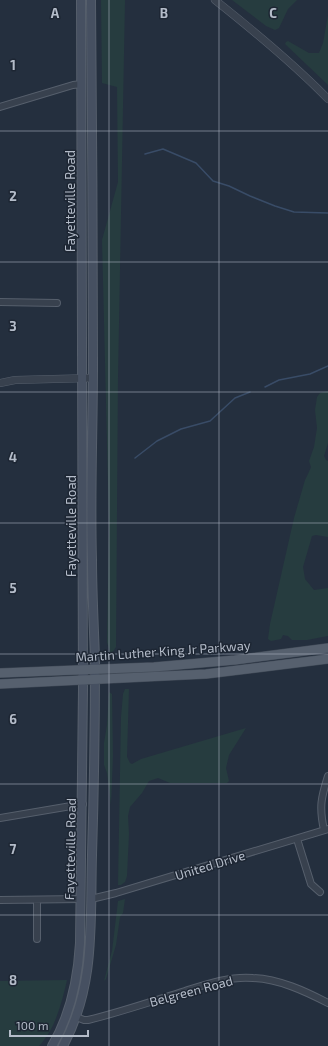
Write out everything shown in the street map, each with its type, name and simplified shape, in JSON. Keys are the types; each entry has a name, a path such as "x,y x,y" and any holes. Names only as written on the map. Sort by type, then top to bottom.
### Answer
{"main road":[{"name":"Fayetteville Road","path":"52,1046 70,1002 78,967 80,942 83,804 81,0"},
{"name":"Fayetteville Road","path":"63,1046 76,1017 82,996 88,968 91,942 95,669 92,559 91,0"},
{"name":"Martin Luther King Jr Parkway","path":"0,673 154,667 222,661 328,648"},
{"name":"Martin Luther King Jr Parkway","path":"0,684 206,674 328,659"}],"street":[{"path":"214,0 301,71 328,99"},
{"path":"0,106 82,84"},
{"path":"0,302 57,303"},
{"path":"0,383 15,380 92,378"},
{"path":"326,829 321,815 321,804 328,776"},
{"path":"0,818 83,804"},
{"name":"United Drive","path":"91,899 116,893 326,829"},
{"path":"297,839 311,884 320,892"},
{"path":"0,900 81,899"},
{"path":"37,900 37,939"},
{"name":"Belgreen Road","path":"76,1017 84,1020 92,1019 227,979 244,978 263,979 288,985 328,1003"}],"green space":[{"path":"101,0 125,0 118,377 116,647 112,653 110,652 107,642 109,525 102,240 118,182 117,87 102,83"},
{"path":"232,0 297,0 288,9 279,28 275,30 266,26"},
{"path":"328,15 328,85 285,44 288,41 309,53 319,53 323,43"},
{"path":"328,391 328,443 324,456 328,461 328,537 316,535 312,536 303,567 305,579 314,590 328,588 328,636 307,640 292,640 288,636 283,635 281,639 271,641 268,639 270,624 294,518 305,480 311,467 309,461 314,447 317,428 315,410 317,397 320,393"},
{"path":"125,689 129,689 127,757 132,764 141,759 246,728 229,755 226,768 229,781 227,783 170,783 158,778 149,781 142,793 130,807 128,816 129,834 127,876 125,882 118,885 121,717 123,694"},
{"path":"109,692 112,694 113,756 111,805 107,773 104,765 104,743 107,725"},
{"path":"125,899 123,913 120,917 116,945 106,979 104,981 112,951 118,901"},
{"path":"67,980 54,1024 39,1046 0,1046 0,981"}],"waterway":[{"path":"145,154 163,149 196,163 213,181 229,186 275,206 294,212 328,213"},
{"path":"265,387 279,380 310,374 328,366"},
{"path":"135,458 157,441 181,429 210,421 235,398 250,392"}]}
